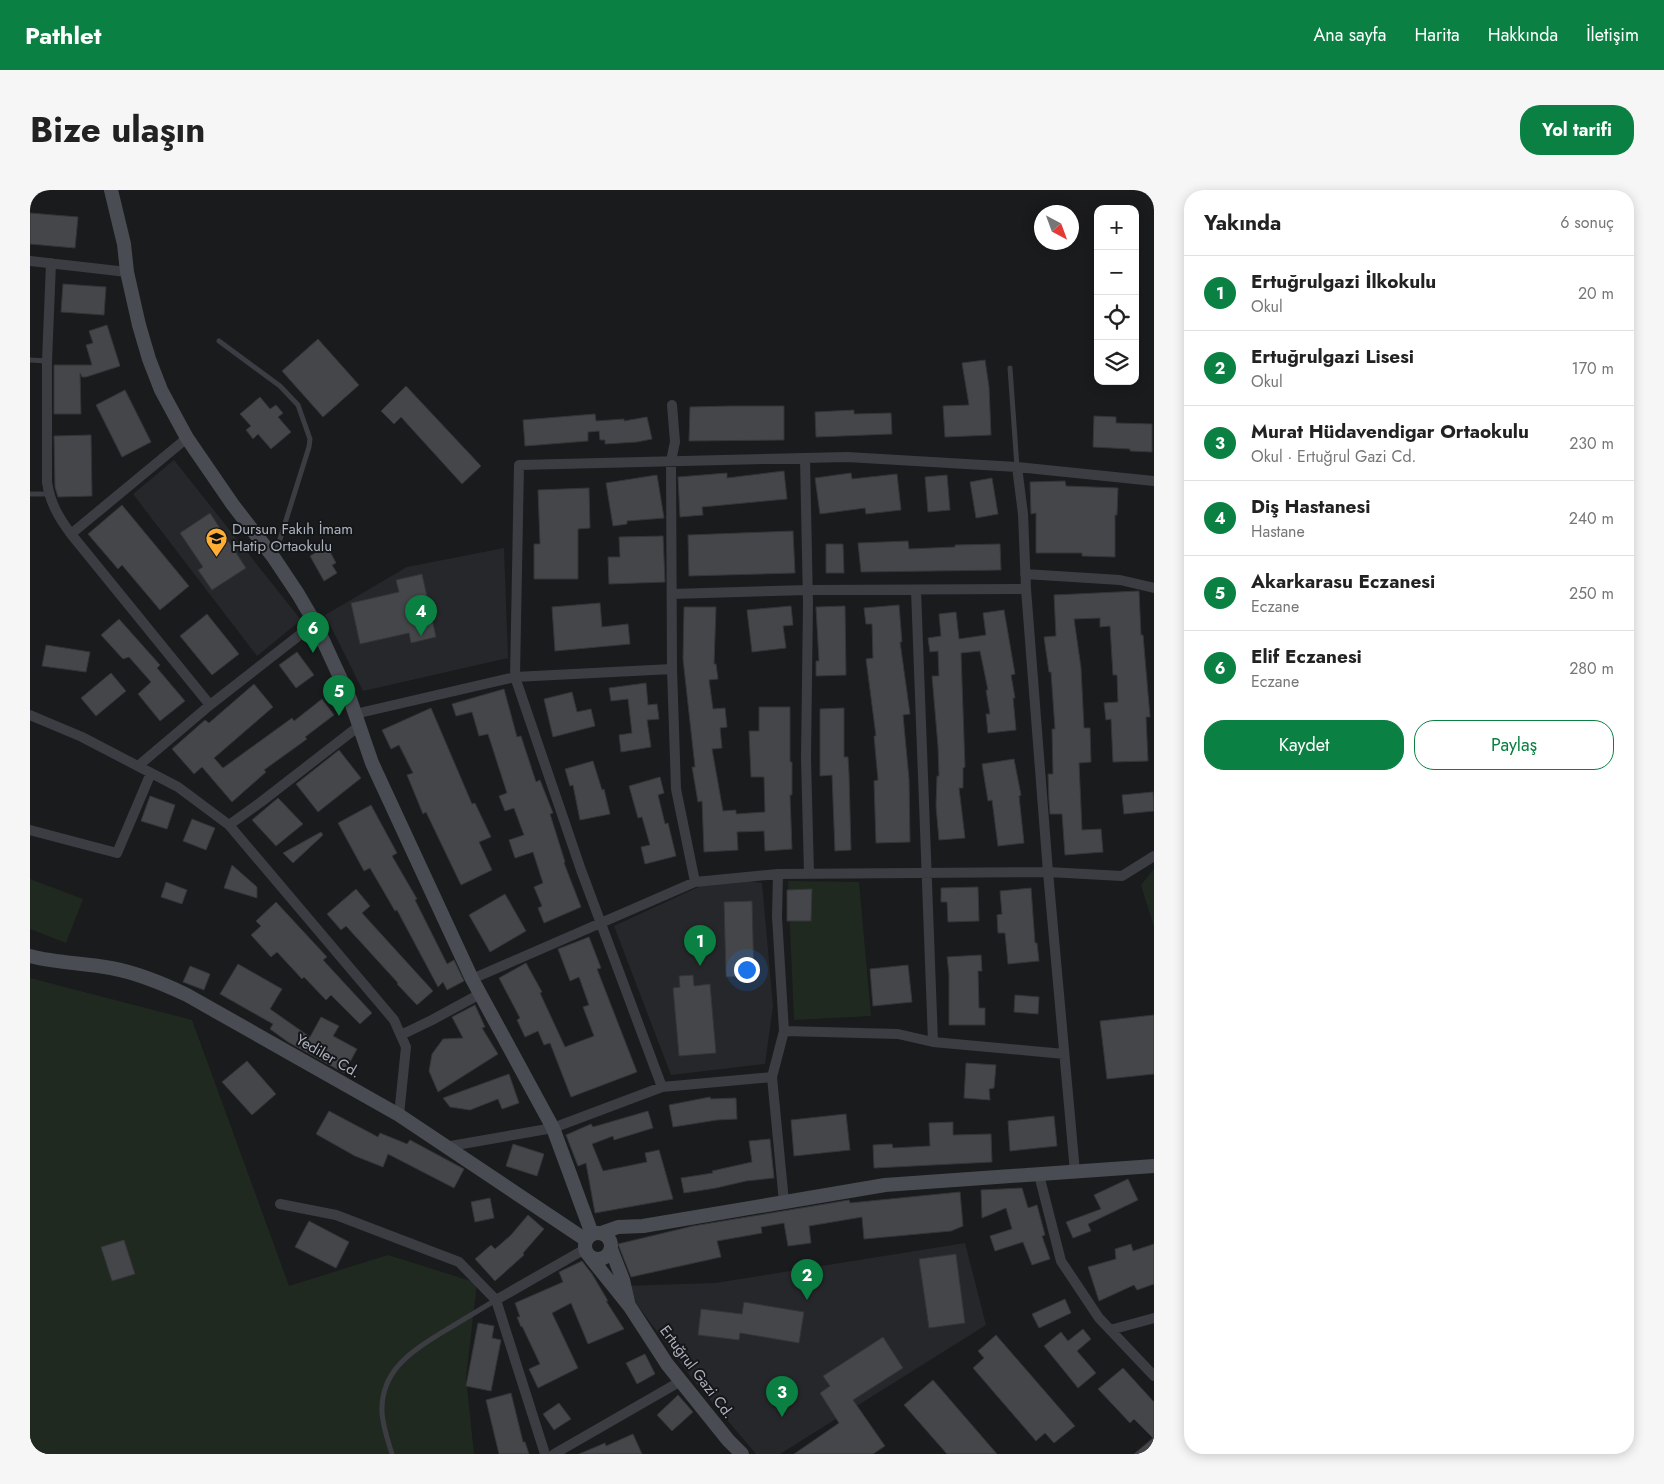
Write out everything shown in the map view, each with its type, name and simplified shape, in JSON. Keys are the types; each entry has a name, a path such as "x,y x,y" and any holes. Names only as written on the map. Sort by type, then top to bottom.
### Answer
{"street":[{"path":"111,190 124,244 127,272 139,325 161,390 188,438 233,505 274,558 315,623 350,699 372,763 472,979 553,1128 591,1243 594,1259 607,1256 611,1247 643,1226"},
{"path":"30,261 127,272"},
{"path":"51,263 47,361 46,482 53,507 71,534 210,705"},
{"path":"672,406 674,442 671,461 672,669 676,789 695,882"},
{"path":"71,534 188,438"},
{"path":"662,1087 600,922 515,676 519,465 847,457 1017,466 1154,481"},
{"path":"805,458 808,590 806,758 809,874"},
{"path":"1017,466 1023,514 1026,589 1048,872 1075,1172"},
{"path":"1025,574 1120,580 1154,588"},
{"path":"672,594 808,590 1026,589"},
{"path":"916,590 932,1042"},
{"path":"138,766 210,705 315,623"},
{"path":"229,825 261,802 357,720 515,676 672,669"},
{"path":"30,715 82,737 178,786 229,825 394,1020 406,1047 399,1115"},
{"path":"30,830 117,853 151,773"},
{"path":"472,979 695,882 778,874 1048,872 1122,876 1154,856"},
{"path":"778,874 776,917 784,1031 772,1077 784,1202"},
{"name":"Yediler Cd.","path":"30,956 111,968 162,983 399,1115 591,1243"},
{"path":"401,1035 480,994"},
{"path":"784,1031 898,1034 932,1042 1064,1054"},
{"path":"445,1147 553,1128 662,1087 772,1077"},
{"path":"496,1300 618,1227 643,1226 885,1185 1154,1166"},
{"path":"1039,1175 1061,1261 1099,1318 1154,1376"},
{"path":"280,1204 336,1215 459,1262 496,1300 545,1454"},
{"path":"591,1243 608,1237 630,1307"},
{"path":"591,1243 630,1307"},
{"name":"Ertuğrul Gazi Cd.","path":"630,1307 667,1364 728,1440 742,1454"},
{"path":"1110,1330 1154,1318"},
{"path":"554,1454 681,1381"}],"lane":[{"path":"219,341 280,386 298,405 310,439 274,558"},
{"path":"30,360 47,361"},
{"path":"1010,368 1011,409 1017,466"},
{"path":"30,494 49,494"},
{"path":"392,1454 382,1414 385,1391 394,1371 416,1349 496,1300"}],"shaded area":[{"name":"Dursun Fakıh İmam Hatip Ortaokulu","path":"174,460 301,620 257,656 133,494"},
{"path":"504,548 508,658 363,691 325,615 407,567"},
{"path":"1154,869 1154,927 1141,885"},
{"path":"30,879 83,899 66,943 30,929"},
{"path":"738,879 762,883 773,1006 765,1064 671,1075 614,926 705,884"},
{"path":"788,881 859,882 871,1016 794,1020"},
{"path":"30,978 192,1020 289,1286 388,1255 477,1283 466,1378 474,1454 30,1454"},
{"path":"965,1243 986,1325 780,1454 756,1454 694,1381 623,1286 715,1283"}],"building":[{"path":"30,213 78,217 75,248 30,244"},
{"path":"63,284 106,287 104,315 61,312"},
{"path":"107,325 120,366 86,377 82,377 80,373 81,414 54,414 54,365 92,365 86,345 93,343 89,331"},
{"path":"318,339 359,385 323,417 282,371"},
{"path":"985,360 989,387 991,435 945,437 943,406 969,405 962,363"},
{"path":"406,386 481,466 462,484 401,417 394,424 381,411"},
{"path":"125,390 151,442 122,457 96,405"},
{"path":"260,397 270,409 276,405 283,413 278,417 291,432 271,449 258,434 253,439 246,430 251,426 240,414"},
{"path":"784,406 784,440 689,441 690,407"},
{"path":"854,410 854,414 891,413 892,434 816,437 815,412"},
{"path":"595,414 596,421 624,419 624,421 647,417 652,439 605,444 605,440 600,440 599,431 588,432 588,441 525,446 523,420"},
{"path":"1094,416 1116,417 1116,423 1152,424 1152,452 1093,447"},
{"path":"91,435 92,496 58,497 55,487 54,436"},
{"path":"784,471 787,499 702,507 703,515 680,517 678,477 727,473 727,478"},
{"path":"851,473 852,479 897,474 901,510 866,514 865,508 820,514 815,478"},
{"path":"657,475 664,518 627,521 627,524 613,526 606,483"},
{"path":"947,475 950,510 928,512 925,477"},
{"path":"992,478 998,514 976,518 970,482"},
{"path":"1065,481 1066,486 1118,488 1117,515 1115,515 1115,557 1082,556 1082,553 1036,553 1036,513 1031,514 1030,482"},
{"path":"589,488 590,528 578,529 578,579 534,579 534,544 540,544 538,490"},
{"path":"122,505 189,586 160,610 122,565 118,569 88,534"},
{"path":"210,513 246,568 212,590 198,570 203,567 180,533"},
{"path":"793,531 795,573 689,576 688,535"},
{"path":"663,536 665,582 609,584 608,557 620,557 619,537"},
{"path":"908,541 909,549 1000,544 1001,570 861,572 858,543"},
{"path":"826,544 843,544 844,573 826,573"},
{"path":"327,546 336,563 332,565 337,573 324,581 310,556"},
{"path":"422,574 436,637 411,643 409,633 360,644 351,603 399,592 396,580"},
{"path":"1139,591 1141,635 1143,635 1150,717 1146,717 1148,761 1113,762 1111,719 1106,720 1104,703 1118,702 1117,675 1113,675 1110,626 1100,627 1100,618 1074,619 1081,668 1084,728 1090,728 1091,762 1079,763 1082,830 1101,829 1103,852 1065,855 1062,814 1050,814 1049,801 1048,774 1053,774 1052,729 1055,729 1051,672 1049,672 1044,637 1056,636 1054,595"},
{"path":"600,603 602,627 628,624 630,644 555,651 552,607"},
{"path":"899,605 902,642 900,642 910,714 903,715 909,779 910,842 876,843 874,781 878,780 874,736 876,736 866,659 873,658 872,624 866,624 864,608"},
{"path":"791,606 793,625 783,626 786,648 752,652 747,610"},
{"path":"845,606 846,675 816,676 816,661 819,661 816,607"},
{"path":"684,607 716,607 714,664 716,664 718,679 709,680 713,709 725,708 727,727 720,728 722,748 712,749 723,811 736,810 736,814 765,812 764,777 751,777 749,731 759,731 759,707 790,707 792,849 765,851 764,831 737,832 738,850 704,852 702,801 698,802 692,767 695,767 683,659"},
{"path":"1004,610 1015,674 1011,675 1015,698 1013,698 1016,730 988,733 986,714 990,714 986,690 988,690 980,651 961,653 965,767 963,768 963,788 959,788 965,838 939,840 936,806 937,776 939,776 938,746 932,676 939,676 938,651 930,652 928,638 941,636 939,614 956,612 959,639 986,635 983,613"},
{"path":"207,614 239,654 212,675 180,636"},
{"path":"119,619 160,665 157,668 185,701 160,721 138,694 151,682 129,657 123,659 101,635"},
{"path":"46,645 90,652 86,672 42,666"},
{"path":"297,652 314,675 296,688 279,665"},
{"path":"111,673 126,691 96,716 81,698"},
{"path":"646,683 648,705 657,704 659,719 647,720 651,747 621,752 619,735 632,733 628,699 611,701 609,688"},
{"path":"254,684 273,707 214,758 223,768 292,718 294,721 322,699 334,715 305,737 307,739 264,770 266,772 232,802 202,767 194,774 172,749 205,720 209,723"},
{"path":"504,689 517,737 521,736 536,782 540,780 553,813 550,814 564,863 581,907 544,923 538,908 542,906 534,887 543,883 533,852 515,858 509,840 524,835 514,808 505,811 499,796 507,793 488,734 479,736 472,712 456,716 452,704"},
{"path":"572,692 577,712 591,709 595,726 553,737 544,699"},
{"path":"431,708 472,804 475,803 491,837 479,842 492,870 461,885 426,812 423,814 407,775 413,773 399,745 391,749 382,730"},
{"path":"844,708 844,757 848,757 851,850 835,851 832,775 820,776 820,709"},
{"path":"339,750 361,778 318,812 296,784"},
{"path":"1014,759 1021,795 1019,796 1024,843 998,846 992,800 988,801 982,764"},
{"path":"593,761 602,790 604,789 610,814 580,820 573,785 570,786 565,769"},
{"path":"660,777 664,793 658,795 665,824 668,823 676,856 645,864 641,847 650,845 642,817 638,818 629,786"},
{"path":"1153,792 1154,811 1124,814 1122,795"},
{"path":"150,796 175,805 167,829 141,821"},
{"path":"278,798 303,824 276,846 252,820"},
{"path":"371,805 397,853 392,856 417,899 415,900 447,964 454,960 464,981 447,990 443,982 438,987 397,910 395,911 370,868 364,871 338,823"},
{"path":"192,819 215,828 206,850 183,841"},
{"path":"321,832 323,835 293,863 283,853"},
{"path":"232,865 257,887 257,898 224,888"},
{"path":"166,882 187,890 182,904 161,897"},
{"path":"978,887 979,921 948,922 947,902 941,902 941,888"},
{"path":"1031,888 1035,943 1037,943 1039,961 1008,964 1005,933 998,933 997,915 1002,914 1000,891"},
{"path":"356,889 370,906 362,913 433,991 417,1005 346,926 341,930 327,914"},
{"path":"812,889 811,921 787,921 787,890"},
{"path":"505,894 526,931 490,952 469,915"},
{"path":"752,901 754,976 726,977 724,902"},
{"path":"276,902 327,957 323,960 372,1013 360,1024 331,995 326,1000 304,977 302,979 277,952 271,957 251,935 261,926 256,921"},
{"path":"589,937 601,968 597,969 637,1072 571,1097 550,1043 544,1045 538,1031 525,1037 517,1020 520,1018 499,978 526,963 542,992 540,993 565,1047 594,1036 583,1007 589,1005 579,977 570,981 558,949"},
{"path":"981,955 982,971 978,971 979,1008 985,1008 985,1025 949,1025 947,957"},
{"path":"238,964 282,989 270,1009 310,1037 321,1017 339,1026 333,1036 357,1049 344,1073 288,1042 270,1029 273,1024 220,994"},
{"path":"908,965 912,1002 873,1006 870,969"},
{"path":"190,966 210,974 204,990 183,982"},
{"path":"693,975 694,986 710,984 716,1053 679,1056 673,988 680,987 679,976"},
{"path":"1015,995 1039,997 1038,1014 1014,1012"},
{"path":"475,1005 485,1027 482,1028 498,1054 438,1092 429,1071 432,1054 443,1039 463,1038 452,1017"},
{"path":"1154,1015 1154,1074 1107,1079 1100,1021"},
{"path":"247,1061 276,1094 252,1115 222,1082"},
{"path":"966,1063 996,1065 994,1088 989,1089 990,1100 964,1098"},
{"path":"509,1074 519,1103 502,1109 498,1099 470,1110 450,1107 443,1098"},
{"path":"710,1097 711,1099 736,1098 737,1119 673,1127 669,1105"},
{"path":"329,1111 378,1137 380,1133 407,1144 410,1140 464,1169 454,1188 388,1154 383,1167 355,1156 316,1134"},
{"path":"648,1111 653,1128 614,1140 613,1136 592,1144 603,1171 647,1162 645,1153 659,1150 673,1199 595,1213 586,1163 578,1166 566,1135 591,1124 593,1127"},
{"path":"846,1114 850,1150 794,1156 791,1120"},
{"path":"1054,1116 1057,1146 1010,1151 1008,1121"},
{"path":"953,1122 953,1135 991,1134 992,1162 874,1168 873,1145 892,1144 893,1148 930,1146 929,1123"},
{"path":"770,1139 774,1178 746,1181 684,1193 681,1178 713,1173 712,1171 752,1162 749,1141"},
{"path":"513,1144 544,1154 537,1176 506,1166"},
{"path":"1128,1179 1138,1200 1088,1224 1091,1231 1073,1238 1066,1222 1101,1209 1094,1195"},
{"path":"1022,1188 1028,1208 1037,1205 1045,1235 1042,1236 1050,1259 1032,1265 1023,1242 995,1251 990,1236 1012,1229 1006,1208 982,1218 981,1190"},
{"path":"960,1192 963,1226 951,1231 864,1239 862,1217 809,1226 811,1243 788,1246 784,1223 761,1227 762,1233 717,1241 721,1257 631,1277 618,1244 693,1226 849,1200 850,1203"},
{"path":"490,1198 494,1218 475,1222 471,1202"},
{"path":"528,1215 544,1229 523,1253 524,1255 495,1281 475,1259 491,1245 495,1249 511,1235"},
{"path":"309,1221 349,1242 336,1268 295,1247"},
{"path":"124,1240 135,1274 112,1281 101,1247"},
{"path":"1131,1244 1133,1251 1154,1244 1154,1284 1137,1290 1134,1285 1099,1301 1088,1267 1116,1259 1115,1249"},
{"path":"956,1254 965,1323 929,1328 919,1259"},
{"path":"582,1261 592,1274 624,1329 588,1344 571,1303 552,1313 578,1368 538,1388 529,1369 540,1364 521,1327 515,1303 563,1282 559,1272"},
{"path":"1065,1299 1071,1313 1039,1328 1032,1314"},
{"path":"744,1302 804,1312 799,1343 740,1333 739,1340 698,1335 701,1309 742,1314"},
{"path":"478,1323 494,1326 492,1338 501,1340 491,1391 466,1386"},
{"path":"1083,1329 1091,1339 1077,1351 1096,1373 1078,1388 1044,1346 1061,1332 1068,1341"},
{"path":"996,1335 1075,1426 1054,1443 1045,1433 1036,1441 973,1368 984,1358 978,1351"},
{"path":"883,1337 903,1368 853,1400 885,1446 873,1454 794,1454 839,1423 820,1393 830,1386 823,1376"},
{"path":"645,1354 655,1374 637,1384 626,1363"},
{"path":"1123,1368 1154,1402 1154,1454 1134,1454 1153,1438 1134,1419 1130,1423 1098,1389"},
{"path":"933,1380 997,1454 947,1454 904,1405"},
{"path":"511,1393 523,1442 525,1442 529,1454 499,1454 486,1400"},
{"path":"678,1395 693,1412 672,1431 657,1415"},
{"path":"559,1403 571,1419 554,1430 543,1414"},
{"path":"633,1434 642,1454 579,1454 605,1443 606,1446"}],"place":[{"name":"Dursun Fakıh İmam Hatip Ortaokulu","path":"216,557"},
{"name":"Diş Hastanesi","path":"421,636"},
{"name":"Elif Eczanesi","path":"313,653"},
{"name":"Akarkarasu Eczanesi","path":"339,716"},
{"name":"Ertuğrulgazi İlkokulu","path":"700,966"},
{"name":"Ertuğrulgazi Lisesi","path":"807,1300"},
{"name":"Murat Hüdavendigar Ortaokulu","path":"782,1417"}]}
